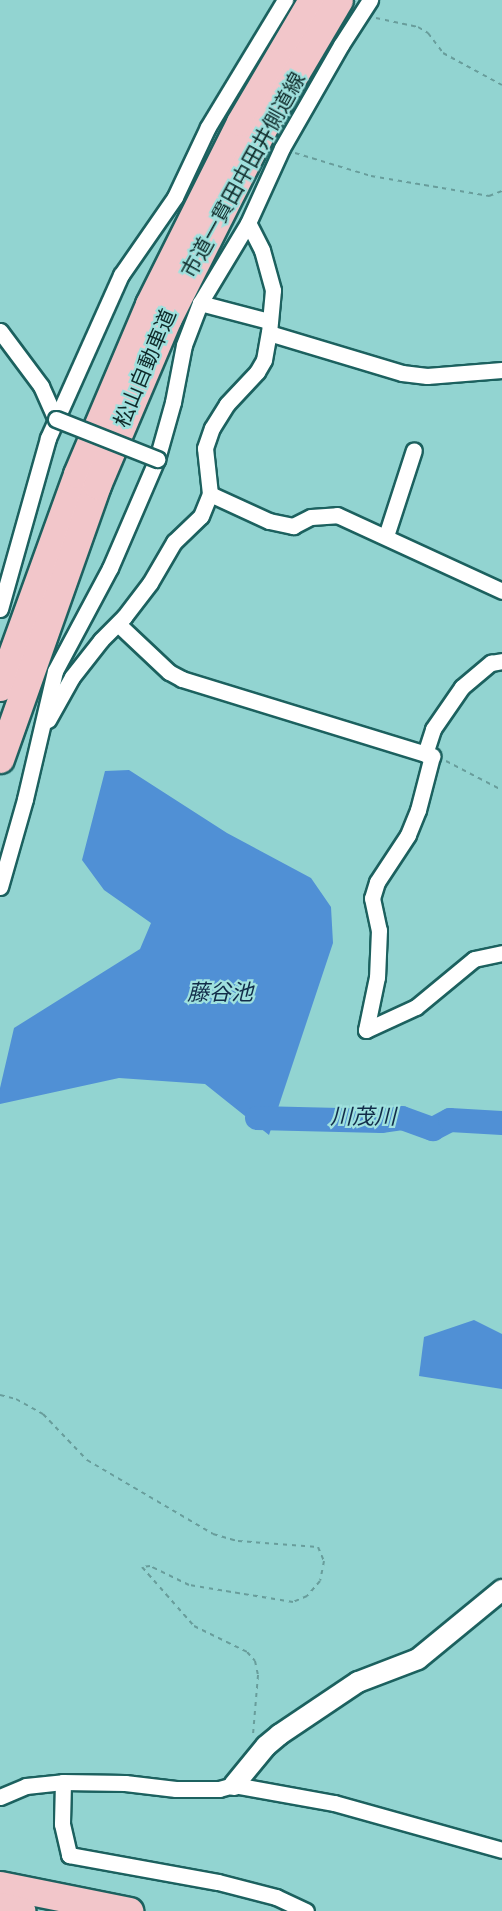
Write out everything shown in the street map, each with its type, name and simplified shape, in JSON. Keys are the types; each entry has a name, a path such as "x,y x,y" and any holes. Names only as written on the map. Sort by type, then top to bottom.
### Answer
{"highway":[{"name":"松山自動車道","path":"0,687 77,474 149,304 240,122 312,0"},
{"name":"松山自動車道","path":"0,759 97,485 168,318 265,125 339,0"},
{"path":"0,1885 129,1911"},
{"path":"0,1906 21,1911"}],"street":[{"path":"0,609 48,438 121,275 175,197 208,127 285,0"},
{"name":"市道一貫田中田井側道線","path":"0,887 25,799 55,671 110,568 158,459 173,402 184,345 200,303 248,223 282,148 370,0"},
{"path":"37,741 72,677 150,583 174,542 201,516 210,494 205,448 212,428 227,404 257,372 264,360 269,327 273,290 262,250 248,223"},
{"path":"200,303 402,373 427,376 502,370"},
{"path":"0,331 40,386 56,419 158,459"},
{"path":"386,536 414,450"},
{"path":"210,494 282,524 293,526 311,518 337,514 502,591"},
{"path":"118,624 169,672 182,679 428,755"},
{"path":"502,661 491,663 462,687 433,729 418,810 408,835 377,882 372,897 379,930 377,977 366,1030 416,1007 474,959 502,953"},
{"path":"234,1785 251,1762 279,1735 358,1682 418,1659 502,1590"},
{"path":"63,1782 62,1824 69,1855 218,1882 276,1898 306,1911"},
{"path":"0,1797 26,1786 63,1782 125,1783 176,1789 219,1789 234,1785 333,1803 502,1850"}],"path":[{"path":"361,14 418,27 428,33 443,53 502,85"},
{"path":"282,148 371,176 489,196 502,191"},
{"path":"428,755 438,756 502,790"},
{"path":"0,1395 16,1399 43,1413 87,1460 213,1533 238,1541 318,1547 324,1561 320,1581 307,1596 293,1602 189,1585 150,1566 142,1567 194,1626 247,1652 255,1661 258,1675 251,1762"}],"water":[{"name":"藤谷池","path":"129,770 227,833 311,878 331,907 333,943 269,1135 205,1084 119,1078 0,1104 0,1088 14,1028 140,949 151,923 104,890 82,860 105,771"},
{"path":"474,1320 502,1334 502,1389 419,1376 424,1337"}],"waterway":[{"name":"川茂川","path":"257,1118 381,1121 402,1118 433,1129 450,1120 502,1123"}]}
